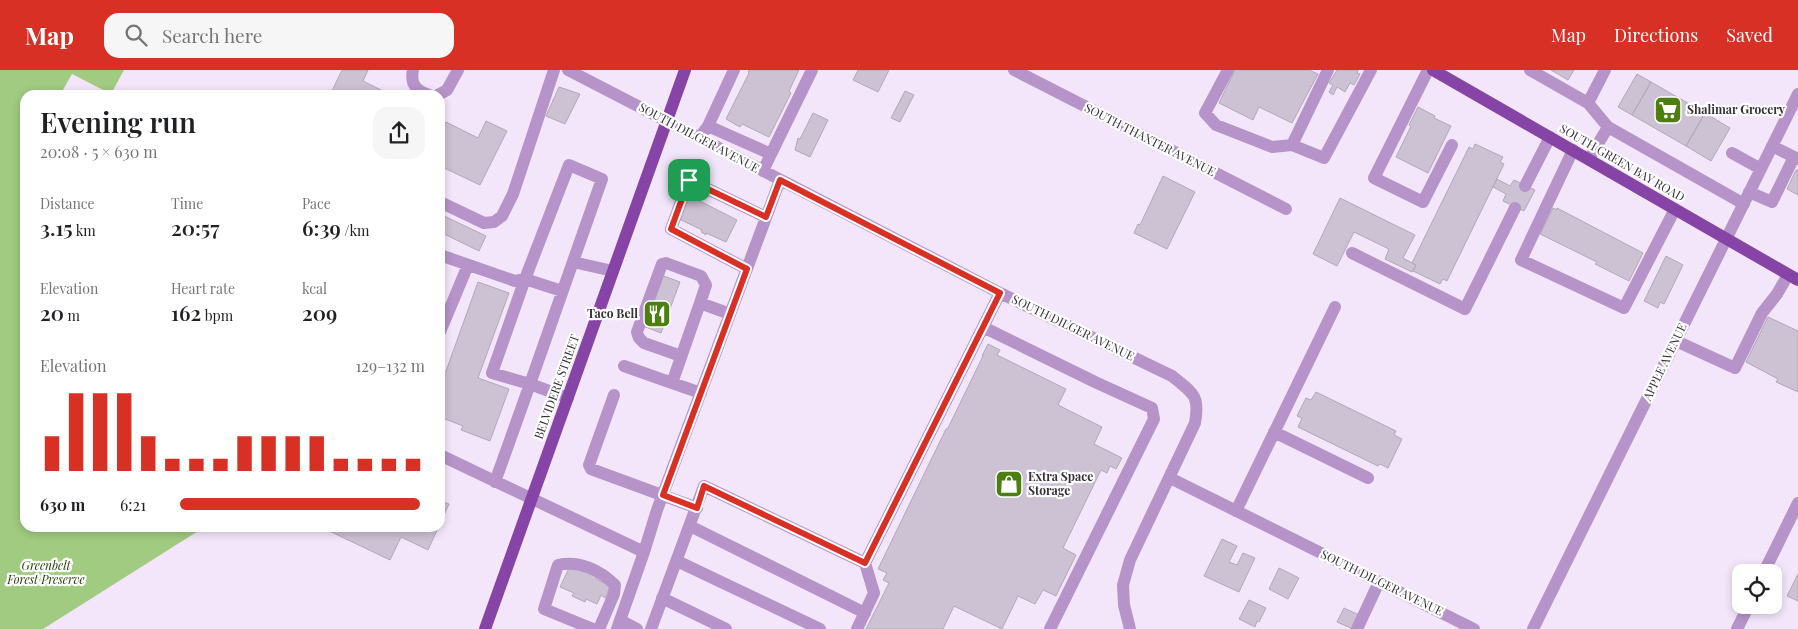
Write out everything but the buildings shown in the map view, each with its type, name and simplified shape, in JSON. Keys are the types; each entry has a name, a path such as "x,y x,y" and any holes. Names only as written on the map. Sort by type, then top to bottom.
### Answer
{"main road":[{"name":"BELVIDERE STREET","path":"485,629 684,70"},
{"name":"SOUTH GREEN BAY ROAD","path":"1433,70 1793,278"}],"street":[{"path":"412,70 411,76 415,88 419,90"},
{"path":"445,91 458,70"},
{"path":"445,204 484,223 494,222 502,216 513,194 554,70"},
{"name":"SOUTH DILGER AVENUE","path":"568,70 1000,293 1172,376 1196,397 1198,408 1195,423 1170,478 1474,629"},
{"path":"698,138 708,126 734,70"},
{"path":"763,171 812,70"},
{"name":"SOUTH THAXTER AVENUE","path":"1014,70 1286,209"},
{"path":"1228,70 1205,113 1216,125 1272,147 1292,145 1324,158 1372,70"},
{"path":"1292,145 1328,70"},
{"path":"1428,70 1374,178 1423,202 1452,145"},
{"path":"1530,70 1588,103 1608,126 1747,198 1772,202 1796,158 1772,146"},
{"path":"1588,103 1605,70"},
{"name":"APPLE AVENUE","path":"1532,629 1798,94"},
{"path":"708,126 771,154"},
{"path":"1589,159 1608,126"},
{"path":"1525,186 1550,137"},
{"path":"1573,150 1521,260 1624,308 1675,209"},
{"path":"1732,153 1761,169"},
{"path":"495,482 530,384 562,290 602,179 569,164 525,279 492,373 530,384 568,398"},
{"path":"747,269 671,229 689,180 766,217"},
{"path":"637,629 618,625 663,495 780,180"},
{"path":"1352,253 1465,309 1515,208"},
{"path":"445,257 515,281 525,279 562,290"},
{"path":"573,262 613,272"},
{"path":"672,383 706,285 701,276 666,263 662,264 637,332 639,338 644,343 681,356"},
{"path":"445,320 468,265"},
{"path":"1676,341 1735,368 1762,313 1793,278"},
{"path":"858,629 874,593 865,563 1000,293"},
{"path":"700,303 730,314"},
{"path":"1236,511 1335,307"},
{"path":"983,327 1152,408 1154,419 1050,629"},
{"path":"624,366 701,393"},
{"path":"614,395 589,465 591,469 697,508"},
{"path":"1274,432 1368,478"},
{"path":"445,458 644,552"},
{"path":"1130,629 1124,605 1123,585 1125,577 1130,560 1170,478"},
{"path":"651,629 704,486 865,563"},
{"path":"1768,564 1798,503"},
{"path":"690,526 866,613"},
{"path":"677,560 820,629"},
{"path":"593,629 544,609 558,565 569,562 580,564 607,577 615,585 614,594 599,629"},
{"path":"1357,629 1379,582"},
{"path":"662,598 726,629"},
{"path":"1737,629 1744,614"}],"green space":[{"name":"Greenbelt Forest Preserve","path":"0,70 124,70 113,90 103,90 72,74 63,90 20,90 20,532 197,532 43,629 0,629"}],"tunnel":[{"path":"1515,208 1525,186"}],"place":[{"name":"Shalimar Grocery","path":"1668,110"},
{"name":"Taco Bell","path":"657,314"},
{"name":"Extra Space Storage","path":"1009,484"}],"route":[{"path":"689,180 766,217 780,180 1000,293 865,563 704,486 697,508 663,495 747,269 671,229 689,180"}]}
